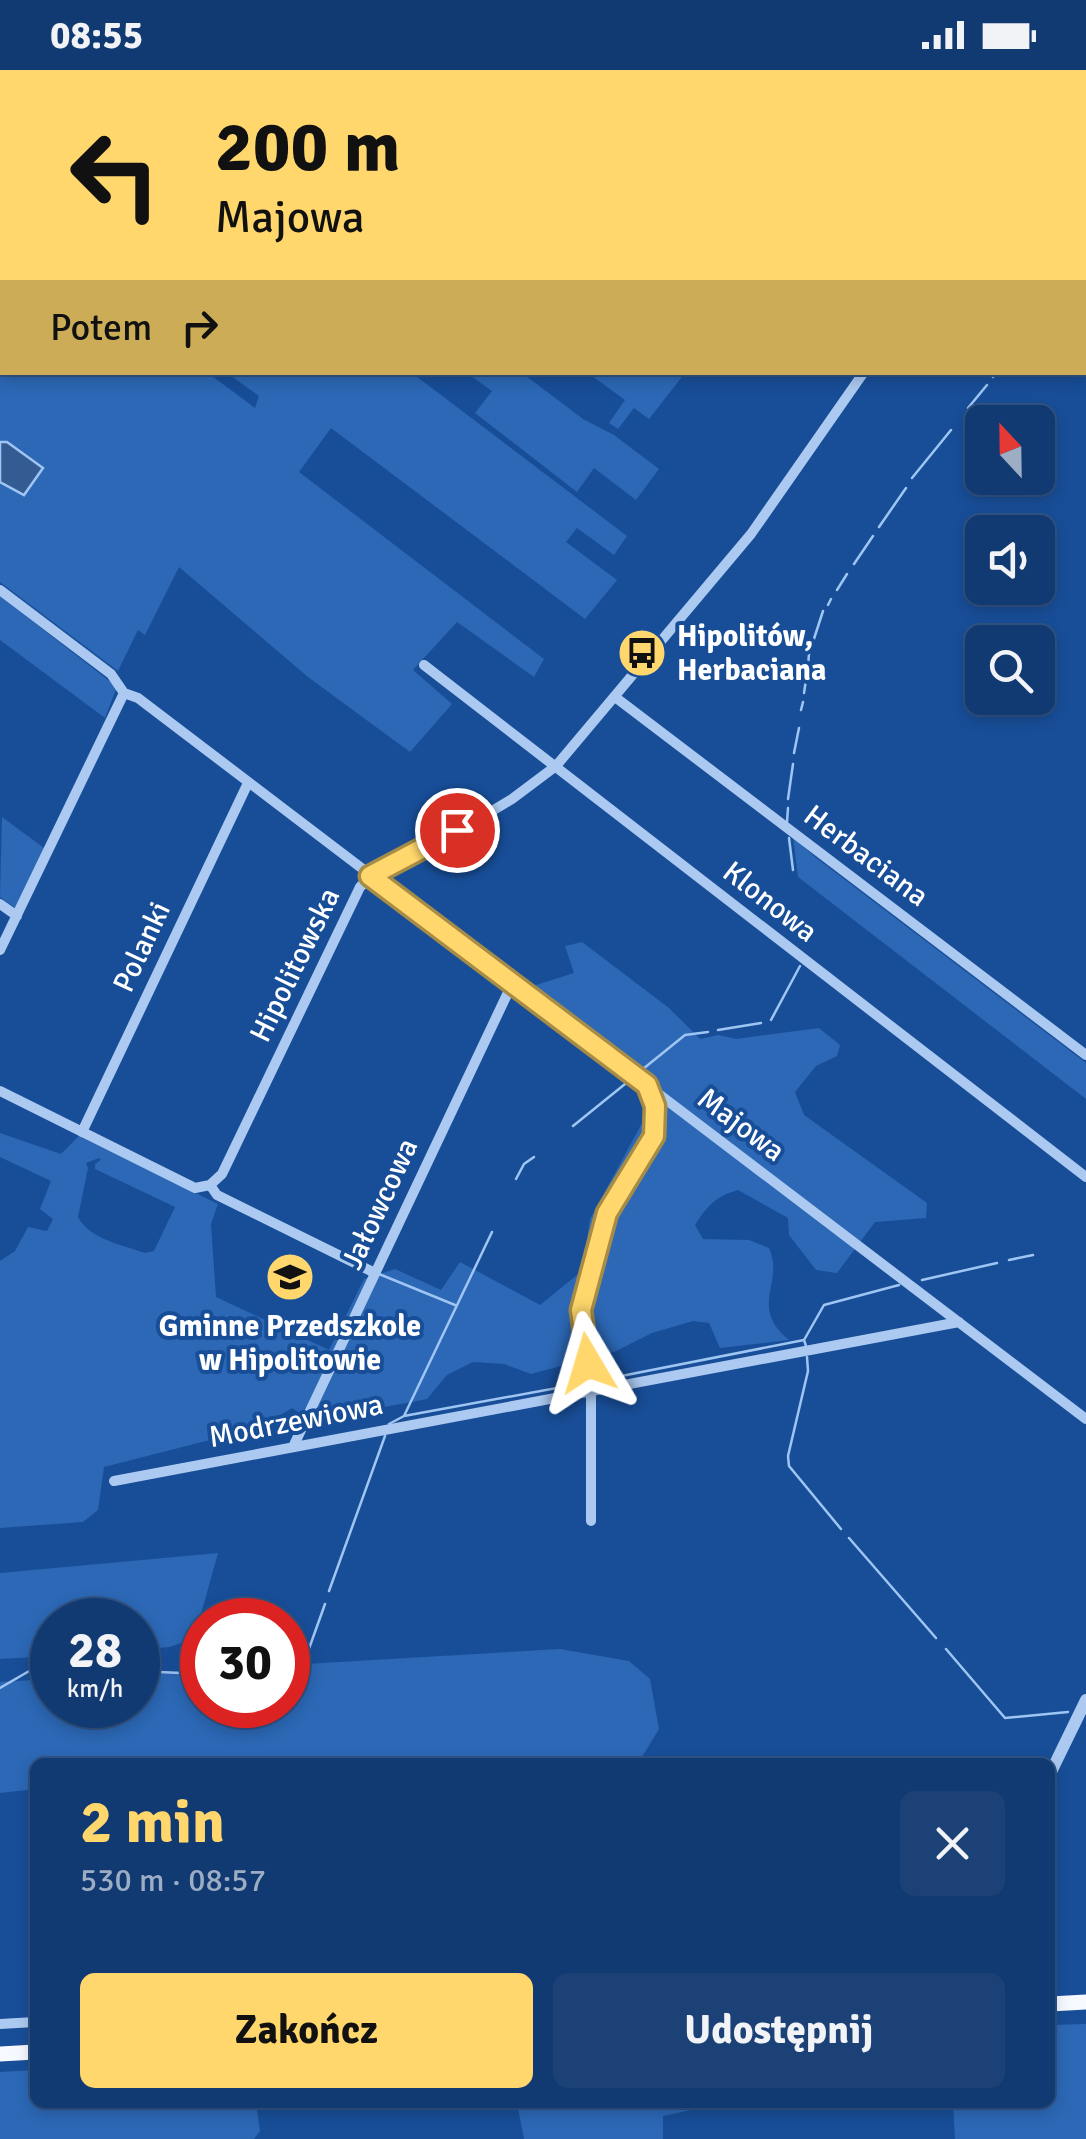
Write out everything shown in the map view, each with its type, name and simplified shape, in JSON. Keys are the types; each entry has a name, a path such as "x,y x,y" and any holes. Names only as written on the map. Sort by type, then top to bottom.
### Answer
{"main road":[{"path":"1055,2004 1086,2002"},
{"path":"0,2054 30,2052"}],"street":[{"name":"Hipolitowska","path":"210,1185 222,1174 352,900 370,876 476,820 556,766 751,534 862,375"},
{"name":"Majowa","path":"0,590 111,674 124,693 138,698 1086,1418"},
{"name":"Klonowa","path":"424,664 1086,1177"},
{"path":"0,950 124,693"},
{"name":"Herbaciana","path":"615,696 1086,1056"},
{"name":"Polanki","path":"82,1132 248,783"},
{"path":"0,904 17,916"},
{"name":"Jałowcowa","path":"293,1446 512,984"},
{"path":"591,1521 591,1390 581,1310 607,1213 654,1136 655,1106 647,1085"},
{"path":"0,1091 196,1188 210,1185 217,1195 375,1273"},
{"name":"Modrzewiowa","path":"114,1481 960,1322"},
{"path":"1055,1765 1081,1719 1086,1700"},
{"path":"0,2024 30,2022"}],"shaded area":[{"path":"0,375 211,375 255,408 259,396 230,375 415,375 627,536 614,555 577,528 566,542 617,580 585,619 331,428 299,472 544,659 534,677 457,622 413,670 452,704 410,752 308,677 179,567 145,635 138,630 118,671 0,582 0,482 24,495 43,468 7,442 0,442"},
{"path":"470,375 525,375 659,469 636,500 594,468 577,492 475,413 492,391"},
{"path":"591,375 683,375 649,419 634,408 618,429 609,423 625,400"},
{"path":"0,442 7,442 43,468 24,495 0,482"},
{"path":"0,596 117,687 105,718 0,640"},
{"path":"2,817 44,848 15,908 0,897"},
{"path":"793,837 1086,1063 1086,1099 798,877"},
{"path":"582,942 669,1008 700,1039 718,1035 736,1039 819,1028 840,1045 837,1056 816,1066 795,1092 804,1115 927,1203 926,1218 875,1222 837,1273 816,1270 789,1235 788,1218 738,1190 730,1192 713,1203 695,1225 703,1239 749,1240 769,1248 773,1261 771,1316 789,1340 720,1348 709,1323 693,1321 652,1333 614,1352 531,1374 504,1364 473,1362 447,1375 427,1399 311,1421 292,1408 261,1427 104,1467 98,1510 83,1522 0,1528 0,1261 15,1251 28,1227 47,1231 53,1219 40,1209 51,1181 0,1157 0,1133 61,1154 79,1136 218,1204 211,1224 216,1297 329,1350 364,1279 395,1269 441,1290 460,1262 540,1305 582,1271 590,1219 660,1090 533,986 574,973 565,946","holes":["101,1160 95,1169 175,1207 154,1251 145,1253 107,1240 90,1231 78,1217 86,1163"]},
{"path":"218,1553 205,1598 180,1598 180,1643 160,1648 160,1598 30,1598 30,1657 0,1659 0,1573"},
{"path":"560,1649 629,1661 650,1679 659,1729 641,1758 30,1758 30,1790 0,1793 0,1682 30,1680 30,1728 160,1728 160,1673 180,1671 180,1728 310,1728 310,1664"},
{"path":"1086,2024 1086,2139 955,2139 953,2108 1055,2108 1055,2025"},
{"path":"30,2070 30,2108 257,2108 260,2131 254,2139 0,2139 0,2072"},
{"path":"518,2108 700,2108 663,2116 663,2139 524,2139"}],"waterway":[{"path":"970,405 987,385"},
{"path":"912,478 951,430"},
{"path":"879,527 906,488"},
{"path":"854,564 873,536"},
{"path":"837,590 847,574"},
{"path":"828,605 831,599"},
{"path":"811,648 823,611"},
{"path":"808,665 809,654"},
{"path":"804,693 807,673"},
{"path":"801,710 803,702"},
{"path":"794,753 799,728"},
{"path":"788,799 793,764"},
{"path":"787,822 788,808"},
{"path":"789,838 793,870"},
{"path":"771,1020 800,966"},
{"path":"718,1030 761,1023"},
{"path":"638,1073 685,1035 708,1032"},
{"path":"573,1126 630,1080"},
{"path":"516,1179 524,1164 534,1157"},
{"path":"404,1416 492,1232"},
{"path":"1009,1260 1033,1255"},
{"path":"922,1280 997,1263"},
{"path":"379,1274 455,1305"},
{"path":"806,1346 804,1340 824,1305 899,1285"},
{"path":"596,1381 804,1340"},
{"path":"807,1357 808,1371 789,1466 841,1529"},
{"path":"389,1424 404,1416 584,1383"},
{"path":"329,1591 385,1436"},
{"path":"849,1538 936,1638"},
{"path":"310,1646 325,1604"},
{"path":"946,1649 1005,1718 1068,1712"},
{"path":"0,1688 30,1671"},
{"path":"160,1672 180,1673"}],"place":[{"name":"Hipolitów, Herbaciana","path":"642,653"},
{"name":"Gminne Przedszkole w Hipolitowie","path":"290,1277"}],"route":[{"path":"457,830 370,876 647,1085 655,1106 654,1136 607,1213 581,1310 588,1363"}]}
